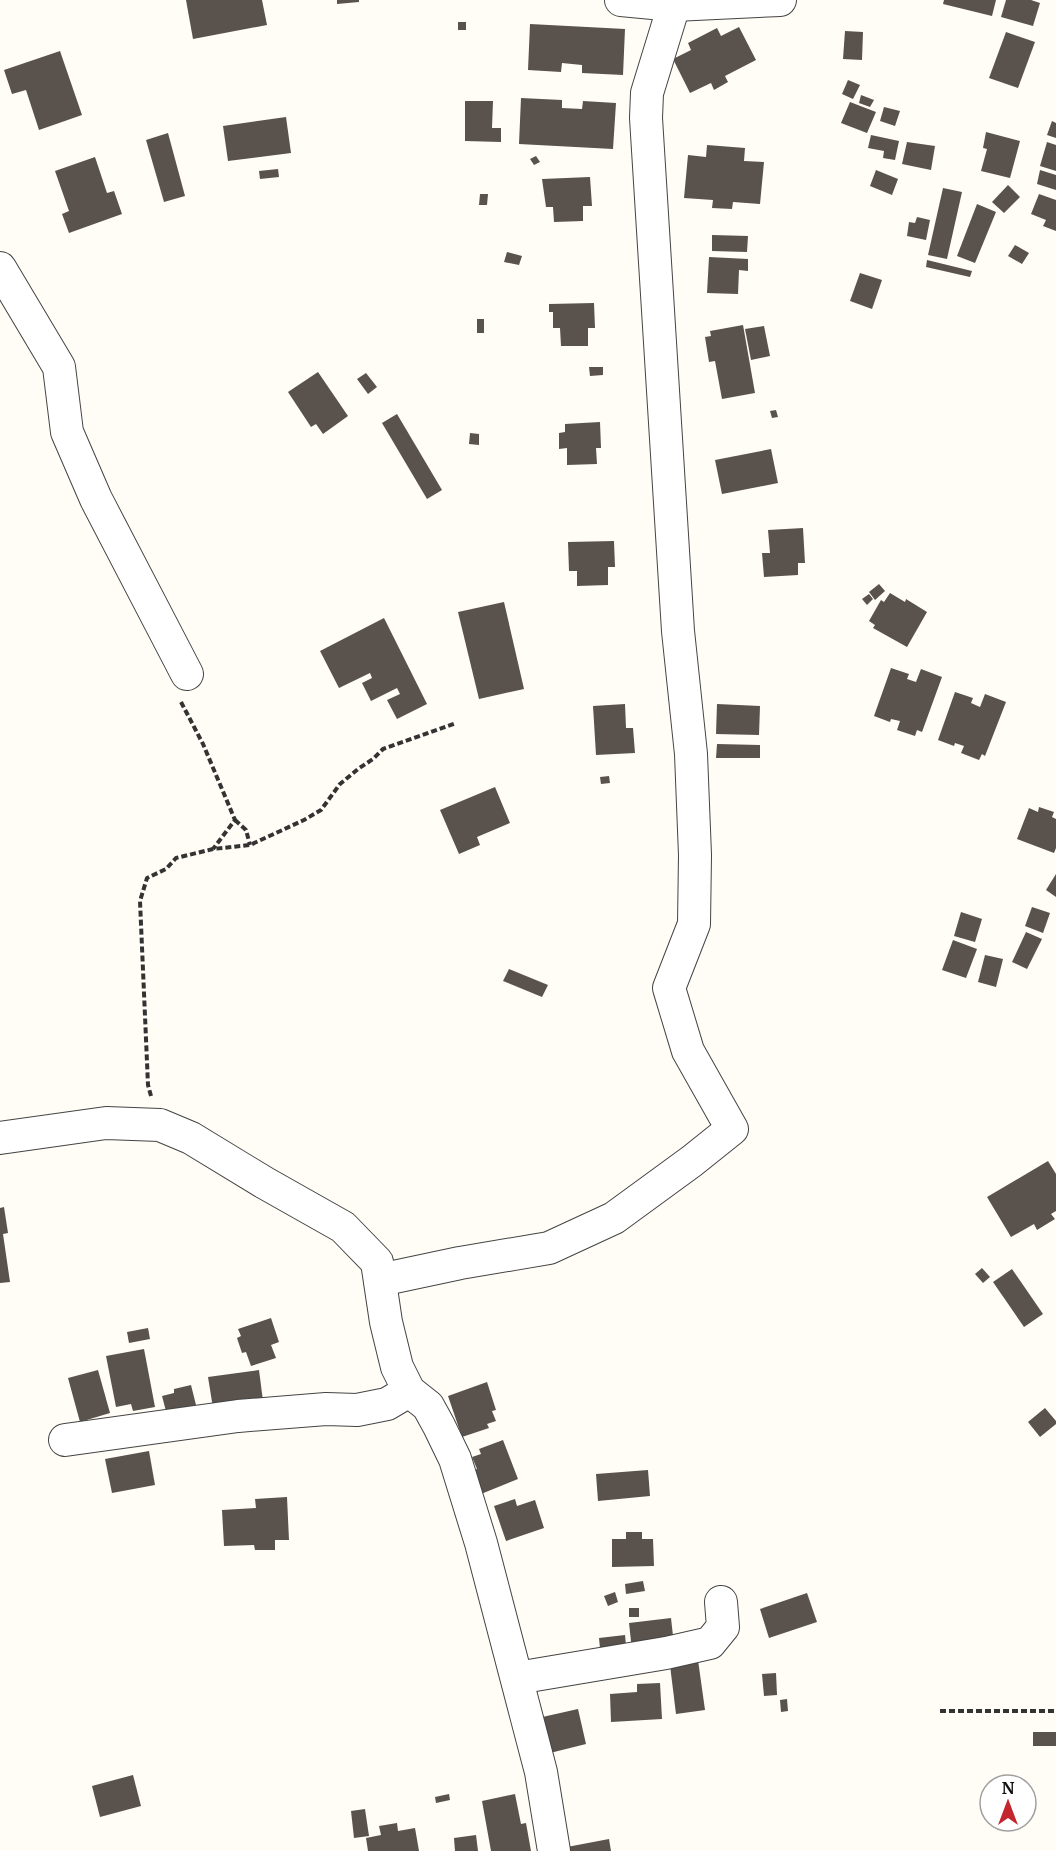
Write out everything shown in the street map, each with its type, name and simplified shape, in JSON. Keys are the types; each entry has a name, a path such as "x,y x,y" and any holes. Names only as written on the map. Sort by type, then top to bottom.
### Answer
{"street":[{"path":"621,0 674,5 780,0"},
{"path":"380,1280 460,1263 549,1248 614,1218 692,1161 732,1128 688,1051 669,987 694,924 695,855 691,754 678,631 646,118 647,93 674,5"},
{"path":"0,268 59,367 68,432 101,509 187,674"},
{"path":"0,1138 106,1123 160,1125 191,1138 343,1227 377,1262 397,1367 408,1391 428,1406 454,1459 481,1543 542,1772 554,1851"},
{"path":"65,1440 237,1416 326,1408 357,1410 387,1404 408,1391"},
{"path":"517,1678 666,1653 710,1643 723,1627 721,1602"}],"path":[{"path":"187,674 194,683 190,691 179,696 203,744 235,820 246,830 250,845"},
{"path":"160,1125 148,1085 140,901 147,878 166,869 176,858 213,849 250,845 304,820 321,810 340,784 383,749 456,723"},
{"path":"213,849 235,820"},
{"path":"940,1711 1056,1711"}],"building":[{"path":"186,0 262,0 267,25 193,39"},
{"path":"337,0 359,0 359,2 337,4"},
{"path":"944,0 996,0 992,16 943,4"},
{"path":"1006,0 1031,0 1040,3 1033,26 1001,17"},
{"path":"458,22 466,22 466,30 458,30"},
{"path":"530,24 625,29 623,75 582,73 582,65 562,63 561,72 528,70"},
{"path":"739,27 756,60 725,76 728,82 714,90 711,83 690,93 673,59 691,50 688,43 717,28 721,36"},
{"path":"845,31 863,32 862,60 843,59"},
{"path":"1006,32 1035,42 1018,88 989,78"},
{"path":"60,51 82,115 39,130 26,90 12,94 4,70"},
{"path":"848,80 860,85 853,99 842,94"},
{"path":"861,95 874,100 870,107 859,103"},
{"path":"521,98 562,100 562,108 582,109 583,101 616,103 613,149 519,144"},
{"path":"465,101 493,101 492,128 501,128 501,142 465,141"},
{"path":"850,102 876,112 867,133 841,123"},
{"path":"884,107 900,111 895,126 880,121"},
{"path":"286,117 291,153 228,161 223,126"},
{"path":"1052,121 1056,123 1056,138 1047,135"},
{"path":"986,132 1020,141 1010,178 981,171 987,149 983,148"},
{"path":"168,133 185,196 164,202 146,140"},
{"path":"871,135 899,141 895,160 883,158 884,151 868,148"},
{"path":"907,142 935,146 931,170 902,164"},
{"path":"1047,142 1056,145 1056,171 1040,166"},
{"path":"707,145 745,148 744,161 764,162 760,204 733,202 732,209 712,208 713,200 684,198 688,155 706,157"},
{"path":"536,156 540,162 534,165 530,159"},
{"path":"95,157 107,193 114,191 122,214 69,233 62,214 69,211 55,171"},
{"path":"278,169 279,177 260,179 259,171"},
{"path":"876,170 898,179 892,195 870,186"},
{"path":"1040,170 1056,175 1056,190 1037,184"},
{"path":"590,177 592,206 583,206 583,221 554,222 553,207 546,207 542,179"},
{"path":"1008,185 1020,197 1004,213 992,202"},
{"path":"943,188 962,192 947,259 928,255"},
{"path":"480,194 488,194 487,205 479,205"},
{"path":"1039,194 1056,200 1056,231 1043,226 1046,220 1031,214"},
{"path":"977,204 996,212 975,263 957,256"},
{"path":"917,217 930,220 926,240 907,236 909,222 915,223"},
{"path":"712,235 748,236 747,252 712,251"},
{"path":"1015,245 1029,253 1022,264 1008,256"},
{"path":"507,252 522,256 519,265 504,262"},
{"path":"709,257 748,259 748,271 739,270 738,294 707,293"},
{"path":"927,260 972,271 970,277 926,267"},
{"path":"860,273 882,280 872,309 850,301"},
{"path":"594,303 595,328 588,328 588,346 561,346 560,328 553,328 553,312 549,312 549,304"},
{"path":"477,319 484,319 484,333 477,333"},
{"path":"743,325 755,393 722,399 715,361 709,362 705,337 711,336 710,331"},
{"path":"764,326 770,356 751,360 745,329"},
{"path":"589,367 603,367 603,375 590,376"},
{"path":"318,372 348,416 323,434 316,424 311,427 288,392"},
{"path":"366,373 377,387 368,394 357,379"},
{"path":"776,410 778,417 772,418 770,411"},
{"path":"397,414 442,490 427,499 382,423"},
{"path":"600,422 601,448 596,448 597,464 567,465 567,448 559,449 559,433 565,432 565,424"},
{"path":"470,433 479,434 479,445 469,444"},
{"path":"771,449 778,483 722,494 715,460"},
{"path":"803,528 805,563 798,563 798,575 764,577 762,553 770,553 768,530"},
{"path":"614,541 615,567 608,567 608,585 577,586 577,571 569,571 568,542"},
{"path":"879,584 885,591 875,600 869,592"},
{"path":"890,593 905,602 906,599 927,612 907,647 873,628 875,625 869,621 881,600 884,602"},
{"path":"869,594 873,599 867,605 862,599"},
{"path":"504,602 524,689 479,699 458,612"},
{"path":"384,618 427,704 397,719 387,700 400,694 397,688 371,701 362,683 372,678 370,673 339,688 320,651"},
{"path":"891,668 909,674 907,679 916,682 921,669 942,677 922,732 917,730 915,736 897,730 900,721 891,719 890,722 874,716"},
{"path":"955,692 973,698 971,703 980,707 985,694 1006,702 985,756 982,754 979,760 961,753 964,746 955,743 954,746 938,740"},
{"path":"625,704 626,728 633,728 635,753 596,755 593,706"},
{"path":"717,704 760,706 759,735 716,734"},
{"path":"717,744 760,745 760,758 716,758"},
{"path":"609,776 610,783 601,784 600,777"},
{"path":"495,787 510,823 477,837 480,845 459,854 440,810"},
{"path":"1039,807 1054,812 1052,817 1056,819 1056,848 1054,853 1017,839 1029,808 1038,812"},
{"path":"1056,874 1056,897 1046,890"},
{"path":"1032,907 1050,913 1043,933 1025,926"},
{"path":"961,912 982,919 975,942 954,936"},
{"path":"1026,932 1042,939 1027,969 1012,962"},
{"path":"953,940 977,949 966,978 942,970"},
{"path":"985,955 1003,959 996,987 978,982"},
{"path":"509,969 548,985 542,997 503,981"},
{"path":"1048,1161 1056,1174 1056,1211 1051,1214 1055,1219 1037,1230 1034,1224 1011,1237 987,1197"},
{"path":"4,1207 8,1233 3,1234 10,1282 0,1283 0,1208"},
{"path":"982,1268 990,1277 983,1283 975,1274"},
{"path":"1012,1269 1043,1314 1024,1327 993,1282"},
{"path":"271,1318 279,1342 271,1345 276,1358 251,1366 246,1352 242,1353 237,1338 241,1336 238,1329"},
{"path":"148,1328 150,1339 129,1343 127,1332"},
{"path":"144,1349 155,1407 133,1411 131,1404 116,1407 106,1356"},
{"path":"98,1370 110,1413 80,1422 68,1378"},
{"path":"259,1370 263,1401 213,1408 208,1377"},
{"path":"487,1382 496,1410 492,1411 496,1421 487,1424 489,1428 462,1437 448,1396"},
{"path":"191,1385 197,1409 167,1415 162,1396 174,1393 174,1389"},
{"path":"1045,1408 1056,1424 1040,1437 1028,1422"},
{"path":"503,1440 518,1479 481,1494 472,1471 477,1469 472,1457 481,1454 479,1449"},
{"path":"149,1451 155,1485 112,1493 105,1459"},
{"path":"648,1470 650,1496 598,1501 596,1474"},
{"path":"287,1497 289,1540 275,1540 275,1550 255,1550 254,1545 224,1546 222,1510 256,1508 255,1499"},
{"path":"515,1499 517,1506 535,1500 544,1528 506,1541 494,1506"},
{"path":"626,1532 642,1532 642,1539 653,1539 654,1566 612,1567 612,1539 626,1539"},
{"path":"643,1581 645,1591 626,1594 625,1584"},
{"path":"615,1592 618,1602 608,1606 604,1596"},
{"path":"807,1593 817,1622 769,1638 760,1609"},
{"path":"629,1608 639,1608 639,1617 629,1617"},
{"path":"671,1618 674,1645 632,1650 629,1623"},
{"path":"625,1635 627,1656 601,1659 599,1638"},
{"path":"697,1653 705,1710 676,1714 669,1657"},
{"path":"776,1673 777,1695 764,1696 762,1674"},
{"path":"660,1683 662,1719 611,1722 610,1694 637,1692 637,1684"},
{"path":"787,1699 788,1711 781,1712 780,1700"},
{"path":"578,1709 586,1744 546,1754 538,1718"},
{"path":"1033,1732 1056,1732 1056,1746 1033,1746"},
{"path":"133,1775 141,1806 100,1817 92,1786"},
{"path":"449,1794 450,1800 436,1803 435,1797"},
{"path":"515,1794 521,1824 526,1823 531,1851 491,1851 482,1801"},
{"path":"365,1809 369,1836 354,1838 351,1811"},
{"path":"397,1823 398,1831 415,1828 419,1851 368,1851 366,1838 381,1835 379,1826"},
{"path":"476,1835 478,1851 455,1851 454,1838"},
{"path":"609,1839 611,1851 568,1851 567,1847"}]}
